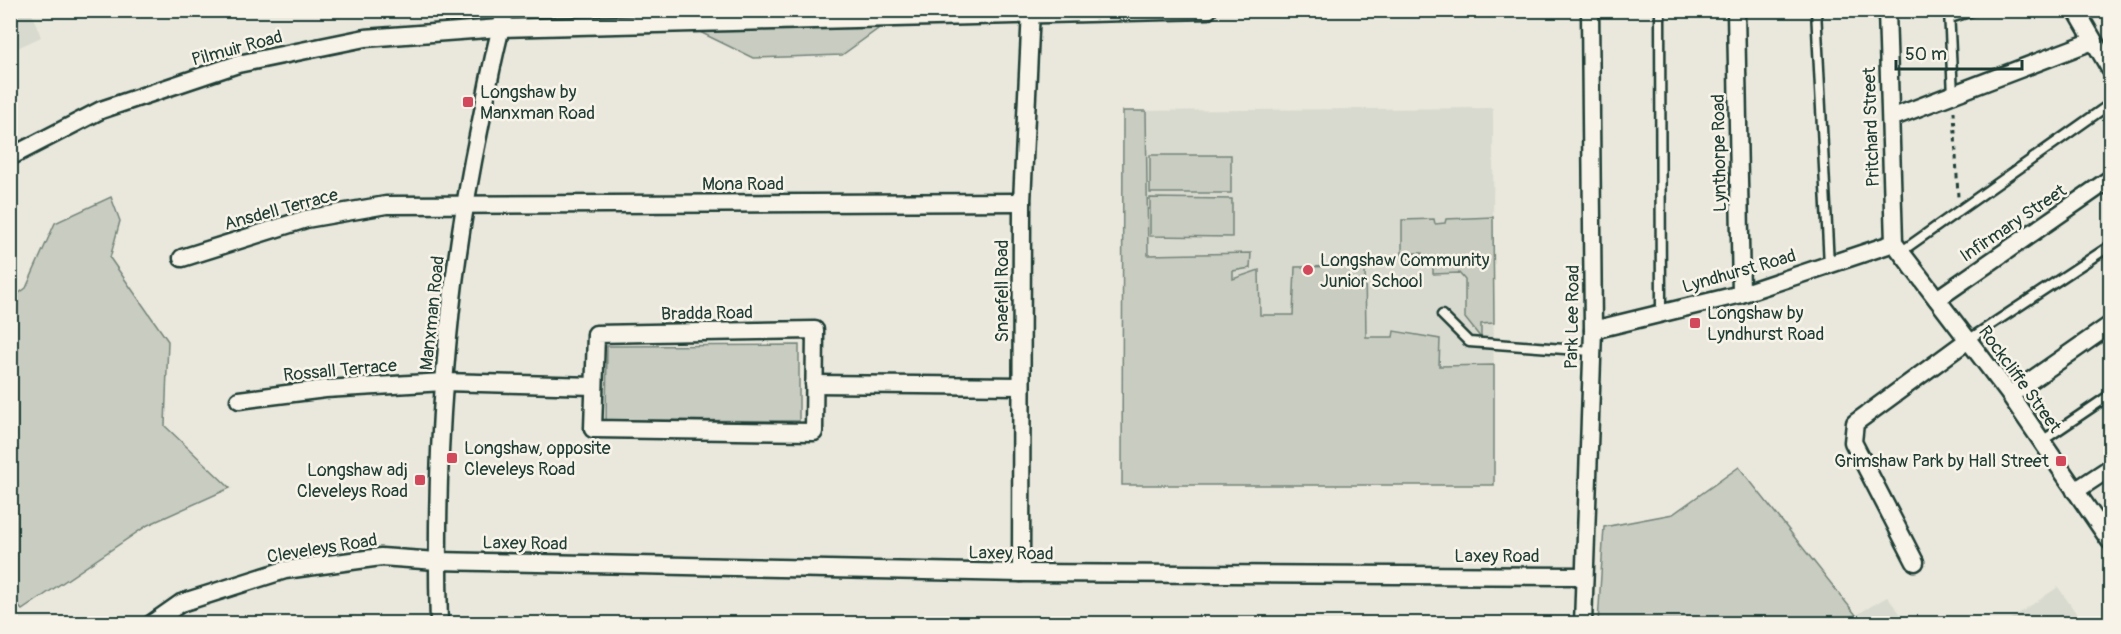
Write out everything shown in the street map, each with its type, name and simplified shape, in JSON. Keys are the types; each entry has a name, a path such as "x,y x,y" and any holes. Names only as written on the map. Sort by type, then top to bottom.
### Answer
{"street":[{"name":"Manxman Road","path":"439,624 437,561 444,382 463,205 500,28 506,10"},
{"name":"Pilmuir Road","path":"10,157 101,110 238,64 365,38 500,28 1208,10"},
{"name":"Park Lee Road","path":"1583,624 1593,330 1590,10"},
{"name":"Lynthorpe Road","path":"1736,10 1741,294"},
{"name":"Pritchard Street","path":"1887,10 1890,118 1898,247"},
{"path":"2076,10 2110,69"},
{"name":"Snaefell Road","path":"1021,573 1022,202 1031,13"},
{"path":"1890,118 2092,41"},
{"name":"Infirmary Street","path":"1937,299 2110,179"},
{"name":"Mona Road","path":"463,205 1022,202"},
{"name":"Ansdell Terrace","path":"182,258 306,219 386,205 463,205"},
{"name":"Lyndhurst Road","path":"1593,330 1741,294 1829,265 1898,247"},
{"name":"Rockcliffe Street","path":"1898,247 2010,395 2110,539"},
{"path":"2010,395 2110,325"},
{"name":"Bradda Road","path":"815,330 814,432 593,429 594,386 596,334 815,330"},
{"path":"1915,562 1853,442 1855,423 1968,340"},
{"path":"444,382 594,386"},
{"name":"Rossall Terrace","path":"239,400 325,389 444,382"},
{"path":"814,384 1021,386"},
{"path":"2075,491 2110,468"},
{"name":"Cleveleys Road","path":"151,624 181,603 285,570 381,557 437,561"},
{"name":"Laxey Road","path":"437,561 1021,573 1584,576"}],"lane":[{"path":"1660,10 1661,313"},
{"path":"1816,10 1829,265"},
{"path":"1953,95 1949,14 1975,10"},
{"path":"1898,247 2110,104"},
{"path":"1968,340 2110,246"},
{"path":"1442,315 1469,342 1592,351"},
{"path":"2042,441 2110,395"}],"path":[{"path":"1953,95 1959,208"}],"shaded area":[{"path":"11,10 31,11 41,37 11,51"},
{"path":"690,10 877,10 893,18 842,55 753,58 671,18"},
{"name":"Longshaw Community Junior School","path":"1493,108 1494,485 1122,485 1123,111"},
{"path":"1123,111 1146,111 1148,255 1251,253 1250,268 1233,271 1233,279 1259,270 1260,315 1293,315 1295,267 1365,266 1366,337 1393,337 1394,331 1440,339 1439,366 1494,365 1494,485 1122,485"},
{"path":"1150,155 1231,155 1231,193 1150,193"},
{"path":"111,197 120,221 110,258 168,341 165,426 230,488 148,525 22,610 10,597 11,299 26,288 55,223"},
{"path":"1150,198 1232,199 1232,237 1150,236"},
{"path":"1493,217 1494,323 1481,324 1481,338 1465,318 1465,280 1459,273 1433,274 1433,264 1430,259 1423,259 1422,253 1414,253 1413,259 1402,258 1402,220 1434,219 1435,224 1445,223 1446,219"},
{"path":"799,345 799,421 606,420 607,346"},
{"path":"1739,467 1856,615 1839,624 1598,623 1604,527 1673,514"},
{"path":"2058,587 2083,623 2005,623"},
{"path":"1887,597 1908,623 1839,624 1856,615"}],"place":[{"name":"Longshaw by Manxman Road","path":"468,102"},
{"name":"Longshaw Community Junior School","path":"1308,270"},
{"name":"Longshaw by Lyndhurst Road","path":"1695,323"},
{"name":"Longshaw, opposite Cleveleys Road","path":"452,458"},
{"name":"Grimshaw Park by Hall Street","path":"2061,461"},
{"name":"Longshaw adj Cleveleys Road","path":"420,480"}]}
